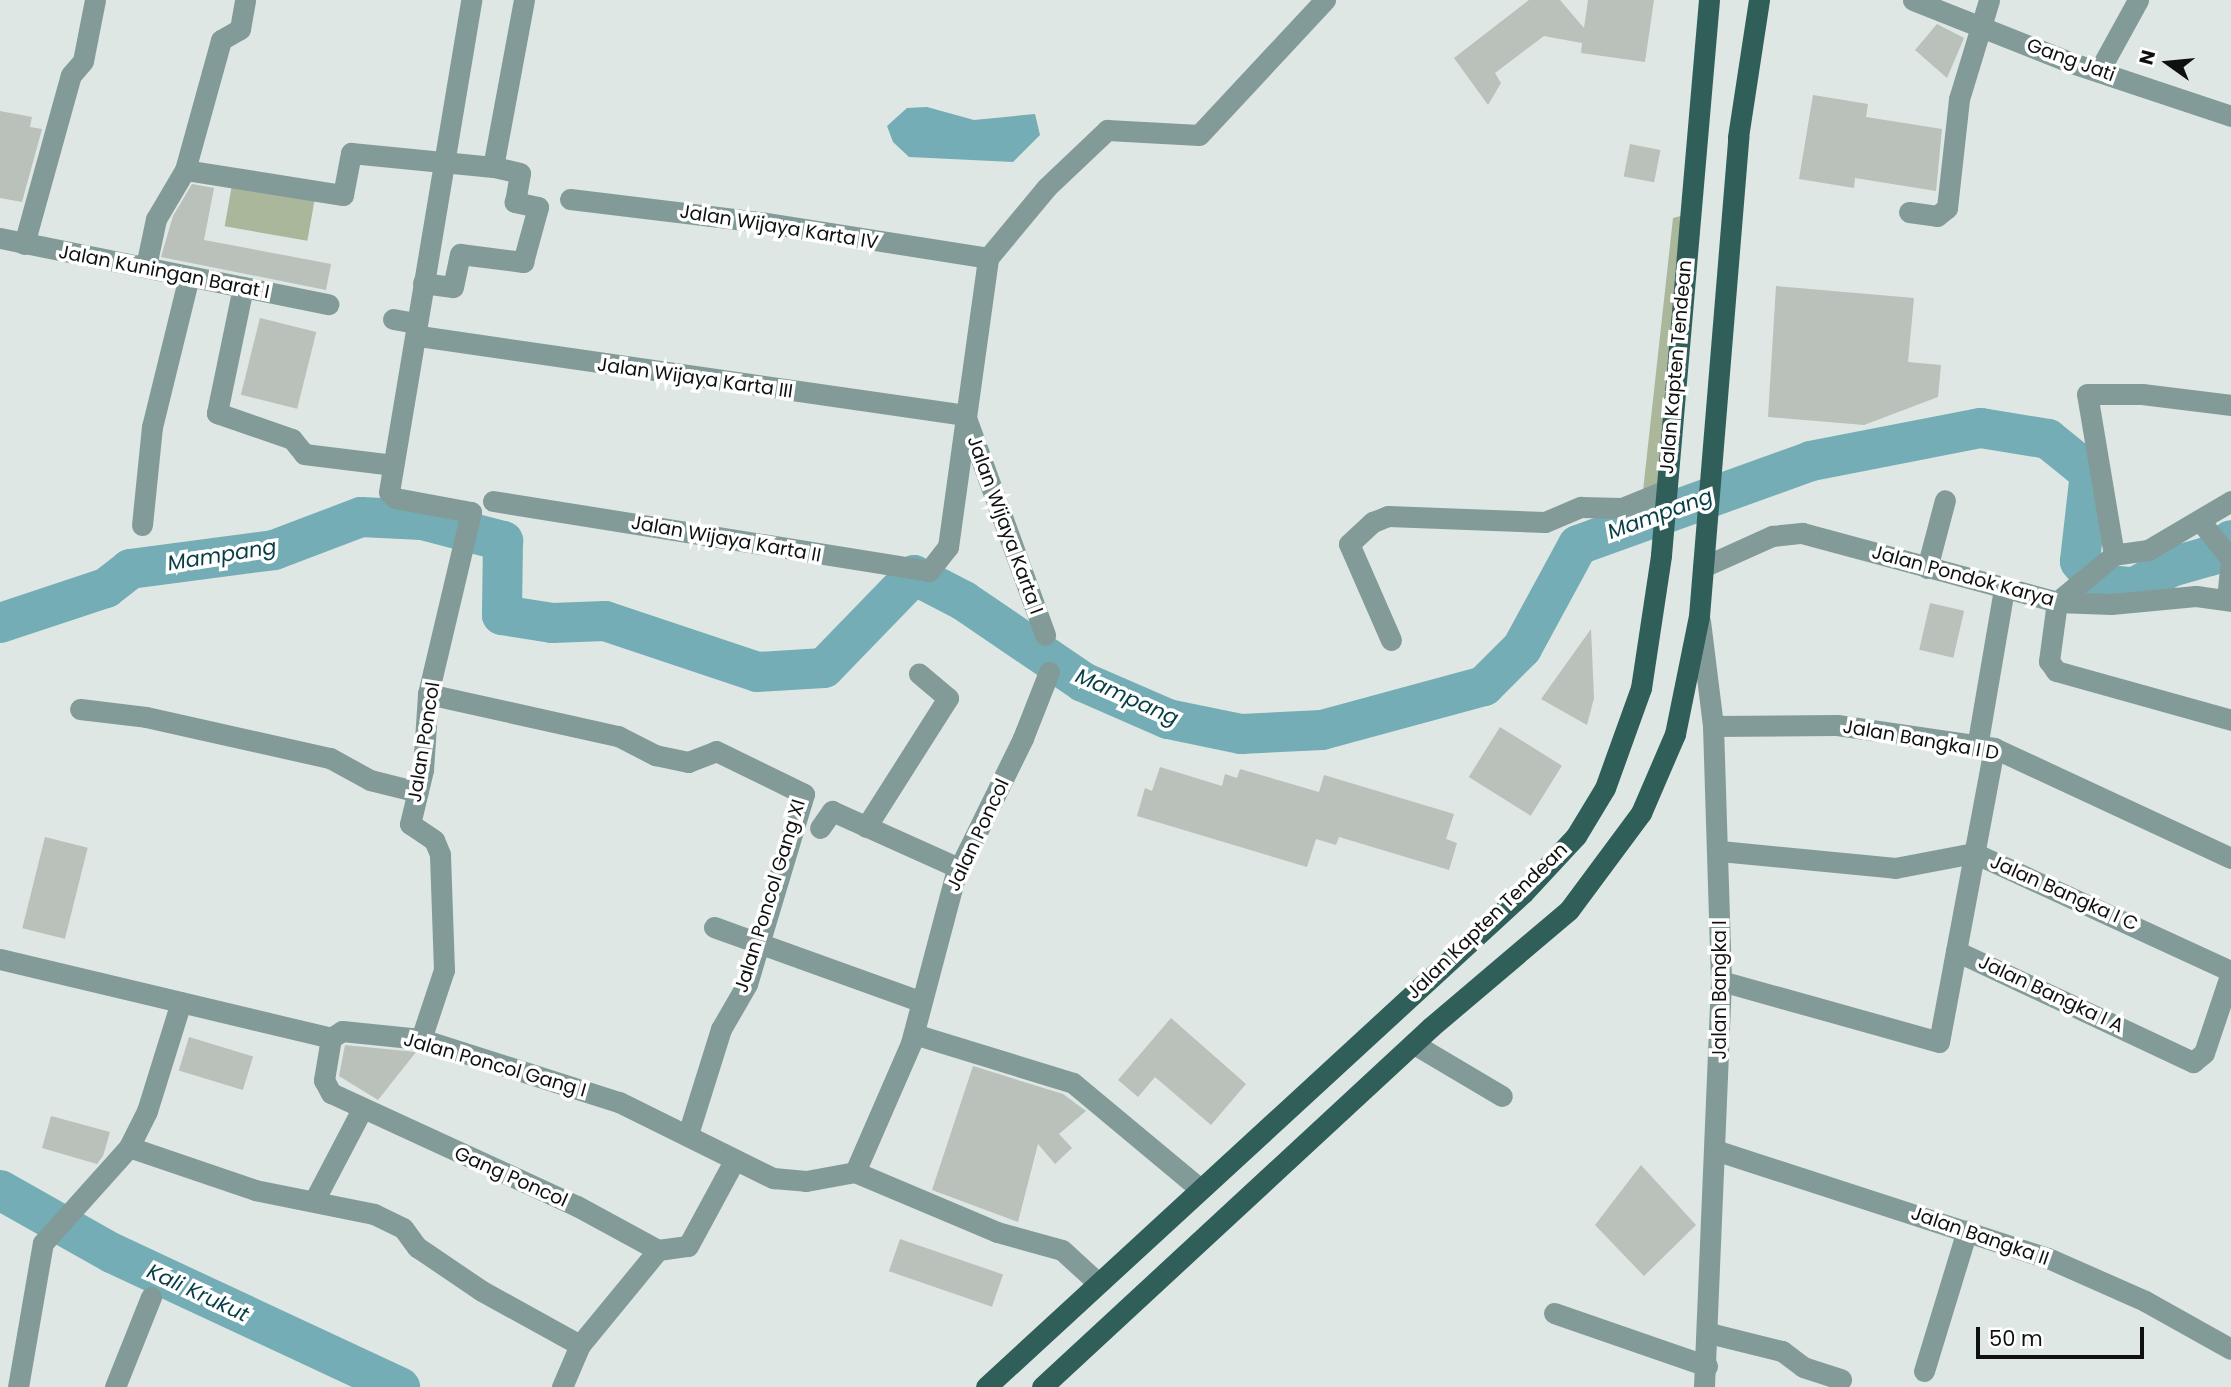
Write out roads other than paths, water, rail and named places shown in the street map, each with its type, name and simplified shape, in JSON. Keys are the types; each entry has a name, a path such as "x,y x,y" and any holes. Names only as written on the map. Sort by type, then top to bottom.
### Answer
{"main road":[{"name":"Jalan Kapten Tendean","path":"986,1387 1522,892 1576,836 1605,788 1641,688 1661,555 1709,0"},
{"name":"Jalan Kapten Tendean","path":"1042,1387 1414,1044 1546,931 1615,853 1668,756 1689,681 1699,616 1708,463 1738,137 1759,0"}],"street":[{"path":"24,244 71,75 83,61 95,0"},
{"path":"146,266 156,219 184,170 221,40 240,29 245,0"},
{"path":"243,287 217,413 292,439 304,454 393,465 421,330 423,283 471,0"},
{"path":"493,167 524,0"},
{"path":"988,258 1047,187 1107,130 1199,135 1325,0"},
{"name":"Gang Jati","path":"1913,0 1983,24 2099,71 2231,116"},
{"path":"1909,212 1937,216 1947,208 1959,99 1989,0"},
{"path":"2099,71 2138,0"},
{"path":"184,170 344,195 351,153 493,167 520,173 515,202 538,207 523,262 460,254 453,287 423,283"},
{"name":"Jalan Wijaya Karta IV","path":"570,199 761,222 988,258"},
{"name":"Jalan Kuningan Barat I","path":"0,238 328,304"},
{"name":"Jalan Wijaya Karta I","path":"948,547 988,258"},
{"path":"142,524 152,428 189,276"},
{"name":"Jalan Wijaya Karta III","path":"393,319 421,330 965,415"},
{"path":"2114,555 2087,394 2141,394 2231,405"},
{"name":"Jalan Wijaya Karta I","path":"965,415 1045,635"},
{"name":"Jalan Poncol","path":"393,465 391,497 470,525 428,694 418,792 410,824 434,840 440,854 444,970 421,1039"},
{"path":"1391,640 1349,544 1373,522 1388,516 1545,522 1581,507 1622,508 1665,498"},
{"path":"1927,568 1945,500"},
{"name":"Jalan Wijaya Karta II","path":"493,501 929,570 948,547"},
{"path":"2231,501 2201,522 2148,550 2114,555 2089,579 2057,602 2049,661 2056,671 2231,720"},
{"path":"2201,522 2218,538 2231,559 2229,600"},
{"name":"Jalan Pondok Karya","path":"1703,560 1772,536 1802,533 2057,602 2229,600"},
{"path":"1956,951 1974,853 2004,589"},
{"name":"Jalan Bangka I","path":"1555,1313 1705,1377 1718,1151 1720,851 1713,726 1699,616"},
{"name":"Jalan Poncol","path":"855,1172 914,1034 919,1001 959,868 1023,738 1049,673"},
{"path":"866,827 948,698 919,674"},
{"name":"Jalan Poncol Gang XI","path":"428,694 618,736 655,755 688,762 716,751 755,765 804,794 747,984 721,1029 688,1134"},
{"path":"80,709 146,717 330,758 370,780 418,792"},
{"name":"Jalan Bangka I D","path":"1713,726 1837,725 1985,748 2231,858"},
{"path":"821,828 828,811 959,868"},
{"name":"Jalan Bangka I C","path":"1720,851 1895,868 1974,853 2231,972"},
{"path":"714,927 919,1001"},
{"name":"Jalan Bangka I A","path":"1721,981 1939,1042 1956,951 2193,1062 2204,1053 2231,972"},
{"name":"Jalan Poncol Gang I","path":"0,959 331,1038 342,1031 421,1039 619,1102 688,1134 734,1161 790,1181 855,1172"},
{"path":"18,1387 43,1243 76,1202 129,1147 147,1111 181,1002"},
{"path":"914,1034 1073,1083 1200,1189"},
{"name":"Gang Poncol","path":"331,1038 326,1088 361,1111 551,1194 658,1250"},
{"path":"1414,1044 1502,1096"},
{"path":"315,1199 361,1111"},
{"path":"129,1147 255,1190 315,1199 403,1228 417,1247 482,1291 580,1345"},
{"name":"Jalan Bangka II","path":"1718,1151 1967,1230 2089,1275 2230,1345"},
{"path":"562,1387 580,1345 658,1250 688,1246 734,1161"},
{"path":"855,1172 997,1232 1062,1250 1098,1283"},
{"path":"1924,1371 1967,1230"},
{"path":"115,1387 150,1297"},
{"path":"1709,1333 1782,1351 1802,1367 1841,1378"}],"water":[{"path":"927,107 974,120 1035,114 1040,135 1013,162 909,157 893,142 887,126 907,108"}],"waterway":[{"name":"Mampang","path":"0,623 106,588 130,569 274,550 361,517 422,520 503,541 502,615 552,623 605,621 757,672 824,668 914,575 964,601 1083,682 1168,719 1241,734 1322,730 1484,686 1522,648 1578,545 1811,461 1981,428 2048,439 2090,473 2080,561 2097,584 2135,587 2171,567 2210,556 2231,540"},
{"name":"Kali Krukut","path":"0,1190 112,1253 400,1387"}]}
